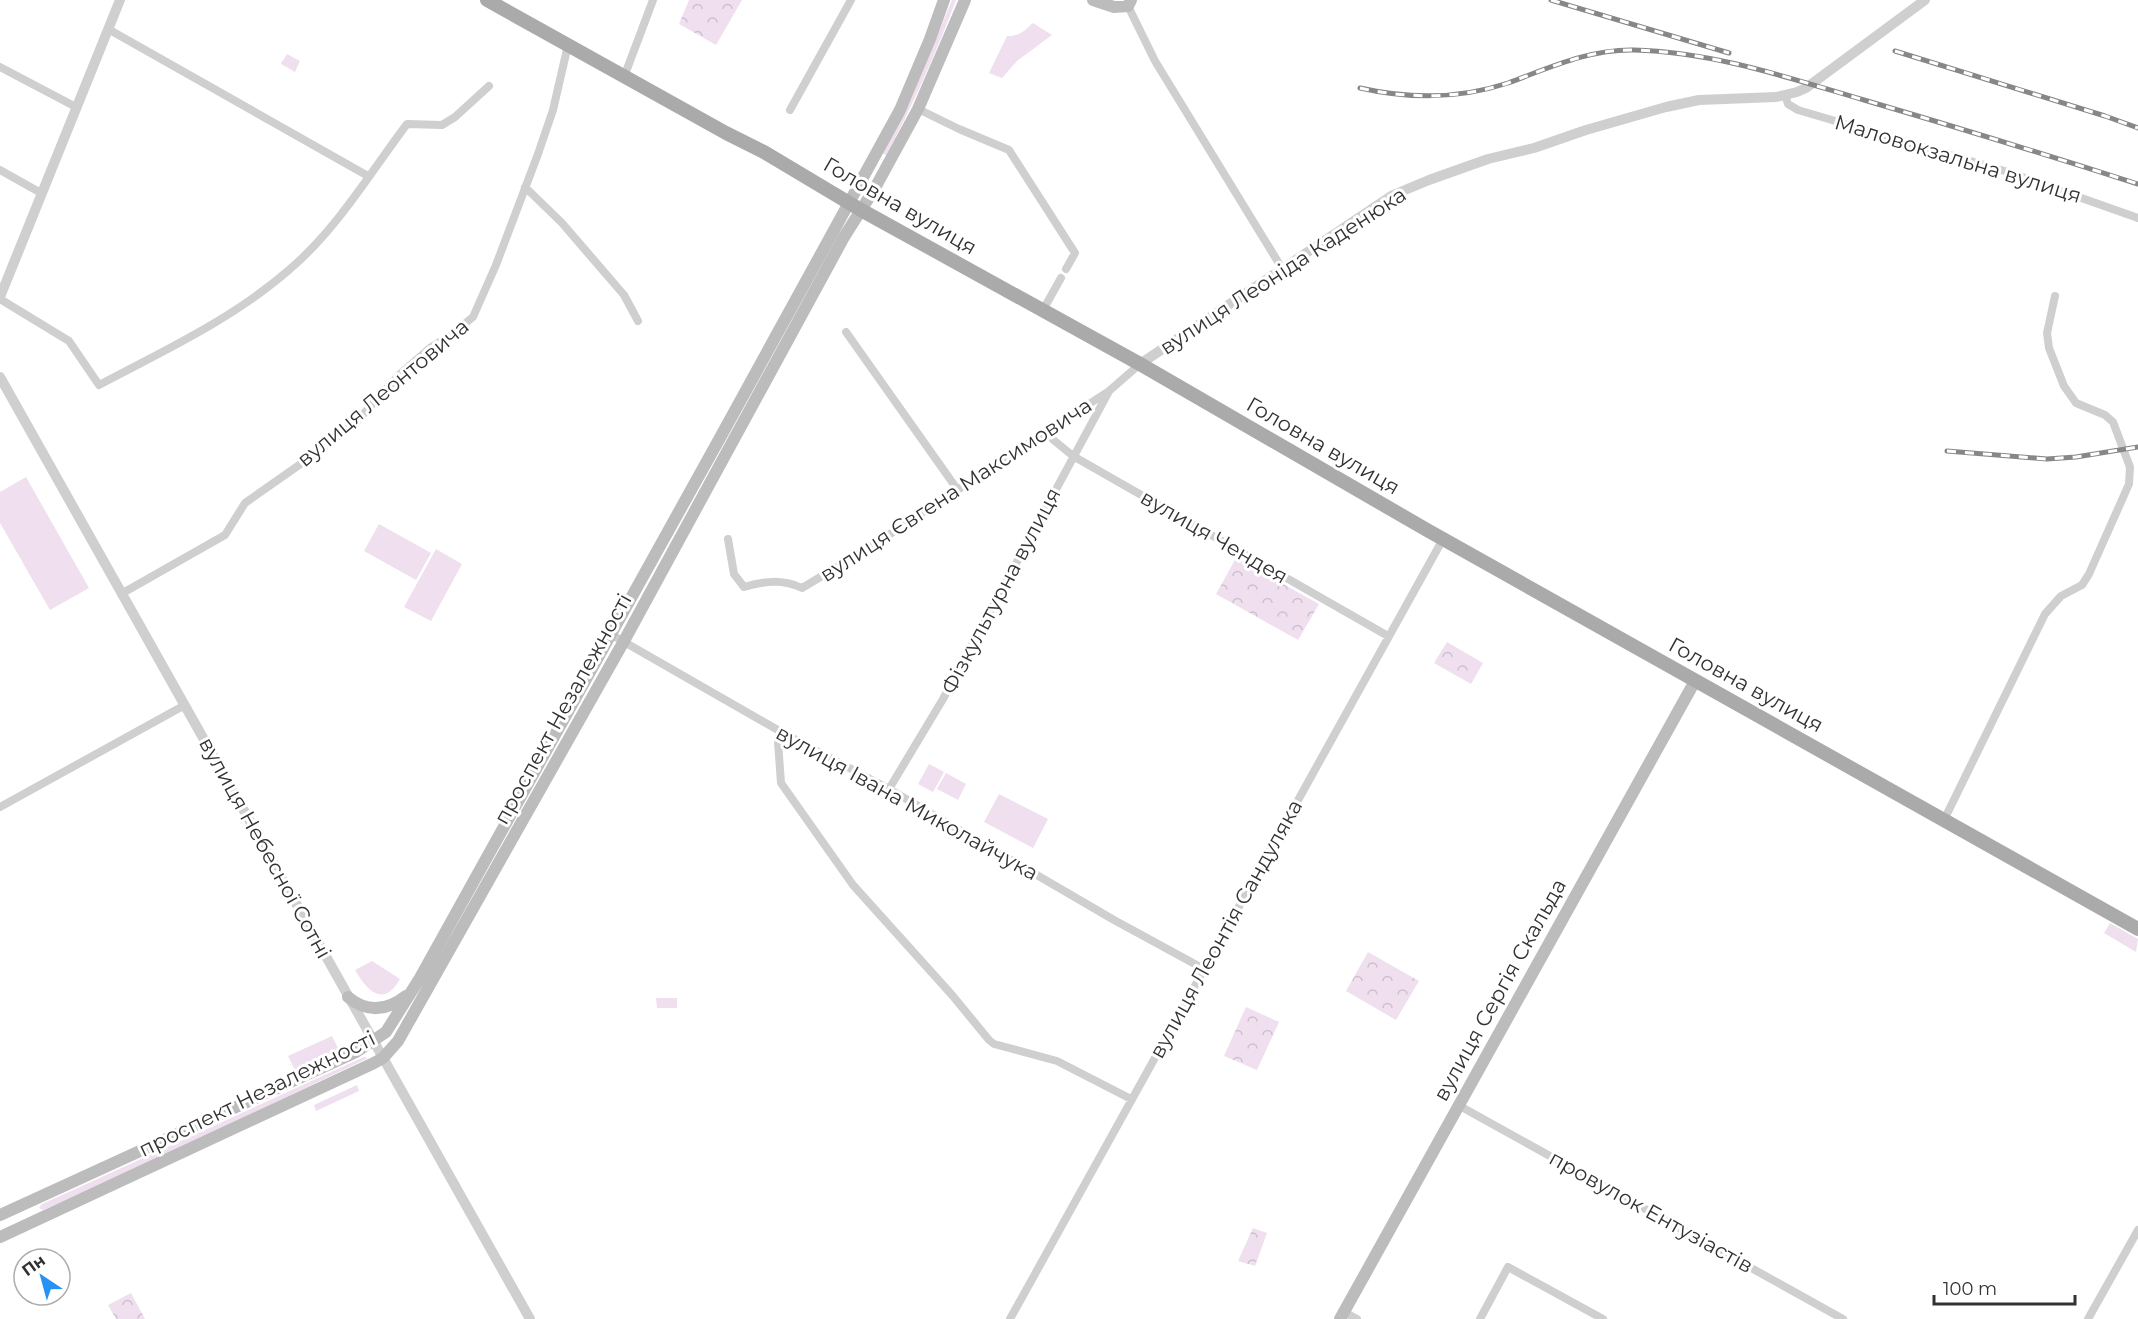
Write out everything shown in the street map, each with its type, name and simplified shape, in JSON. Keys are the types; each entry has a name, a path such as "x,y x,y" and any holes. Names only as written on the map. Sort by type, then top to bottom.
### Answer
{"main road":[{"name":"Головна вулиця","path":"487,0 764,152 848,203 1140,364 1443,539 2138,929"},
{"name":"проспект Незалежності","path":"0,1215 264,1095 373,1041 386,1032 414,989 612,635 900,110 944,0"},
{"name":"проспект Незалежності","path":"0,1236 213,1139 383,1058 398,1041 624,641 918,109 964,0"},
{"path":"1094,0 1114,7 1130,3"},
{"name":"вулиця Сергія Скальда","path":"1342,1315 1695,681"},
{"path":"348,997 370,1009 385,1009 414,989"}],"street":[{"path":"120,0 1,292 69,341 99,385 242,307 291,268 329,229 407,124 442,125 455,117 489,86"},
{"path":"624,77 653,0"},
{"path":"790,110 851,0"},
{"name":"вулиця Леоніда Каденюка","path":"1140,364 1393,195 1488,159 1534,148 1665,107 1699,100 1785,95 1806,88 1924,0"},
{"path":"1130,3 1155,61 1282,270"},
{"path":"108,29 368,176"},
{"name":"вулиця Леонтовича","path":"121,594 225,535 245,503 357,421 400,374 430,348 473,317 553,110 568,45"},
{"path":"0,67 76,107"},
{"name":"Маловокзальна вулиця","path":"1785,95 1788,104 1798,110 2018,175 2138,218"},
{"path":"918,109 1009,150 1075,253 1066,269"},
{"path":"0,170 41,193"},
{"path":"525,187 562,224 624,295 638,321"},
{"path":"1043,310 1061,278"},
{"path":"1944,820 2045,614 2061,596 2082,585 2129,484 2130,466 2113,422 2105,415 2076,403 2064,386 2049,348 2048,333 2055,296"},
{"path":"846,332 957,489"},
{"name":"вулиця Євгена Максимовича","path":"728,539 734,574 744,587 767,581 802,588 864,551 1109,391 1140,364"},
{"name":"вулиця Небесної Сотні","path":"0,376 530,1319"},
{"name":"Фізкультурна вулиця","path":"888,789 943,699 1109,391"},
{"name":"вулиця Чендея","path":"1045,432 1073,456 1388,636"},
{"name":"вулиця Леонтія Сандуляка","path":"1010,1319 1443,539"},
{"name":"вулиця Івана Миколайчука","path":"612,635 1204,969"},
{"path":"0,807 185,705"},
{"path":"783,733 778,742 781,783 853,885 952,995 989,1040 994,1044 1057,1061 1131,1099"},
{"name":"провулок Ентузіастів","path":"1458,1105 1844,1319"},
{"path":"2088,1319 2138,1230"},
{"path":"1480,1319 1508,1267 1602,1319"},
{"path":"1342,1315 1358,1319"}],"green space":[{"path":"689,0 742,0 716,45 679,24"},
{"path":"952,0 956,0 932,59 886,155 882,153 911,100"},
{"path":"1033,23 1052,35 1017,61 1002,78 989,73 1007,36 1018,34"},
{"path":"287,54 300,61 295,72 281,64"},
{"path":"26,477 89,588 50,610 0,523 0,492"},
{"path":"379,524 431,553 416,580 364,551"},
{"path":"436,549 462,564 431,621 404,607"},
{"path":"1236,558 1319,604 1298,640 1216,594"},
{"path":"1447,642 1483,663 1471,684 1434,663"},
{"path":"929,764 944,772 933,792 918,784"},
{"path":"946,773 966,784 958,800 937,789"},
{"path":"999,794 1048,819 1033,848 984,822"},
{"path":"2110,923 2138,939 2136,952 2104,933"},
{"path":"1368,952 1419,981 1396,1020 1346,991"},
{"path":"372,961 400,979 388,993 376,993 370,990 355,970"},
{"path":"656,998 677,998 677,1008 657,1008"},
{"path":"1246,1007 1279,1022 1257,1070 1224,1056"},
{"path":"332,1036 339,1050 295,1070 288,1056"},
{"path":"364,1057 368,1058 148,1163 43,1210 39,1208 42,1204"},
{"path":"357,1085 359,1091 316,1111 314,1105"},
{"path":"1253,1228 1267,1233 1255,1266 1238,1261"},
{"path":"131,1293 145,1319 116,1319 108,1305"}],"railway":[{"path":"1551,0 1729,53"},
{"path":"1360,88 1397,94 1453,95 1508,83 1585,56 1634,50 1664,52 1722,61 1779,75 2138,184"},
{"path":"1895,51 2138,128"},
{"path":"1947,451 2047,459 2076,457 2138,447"}]}
